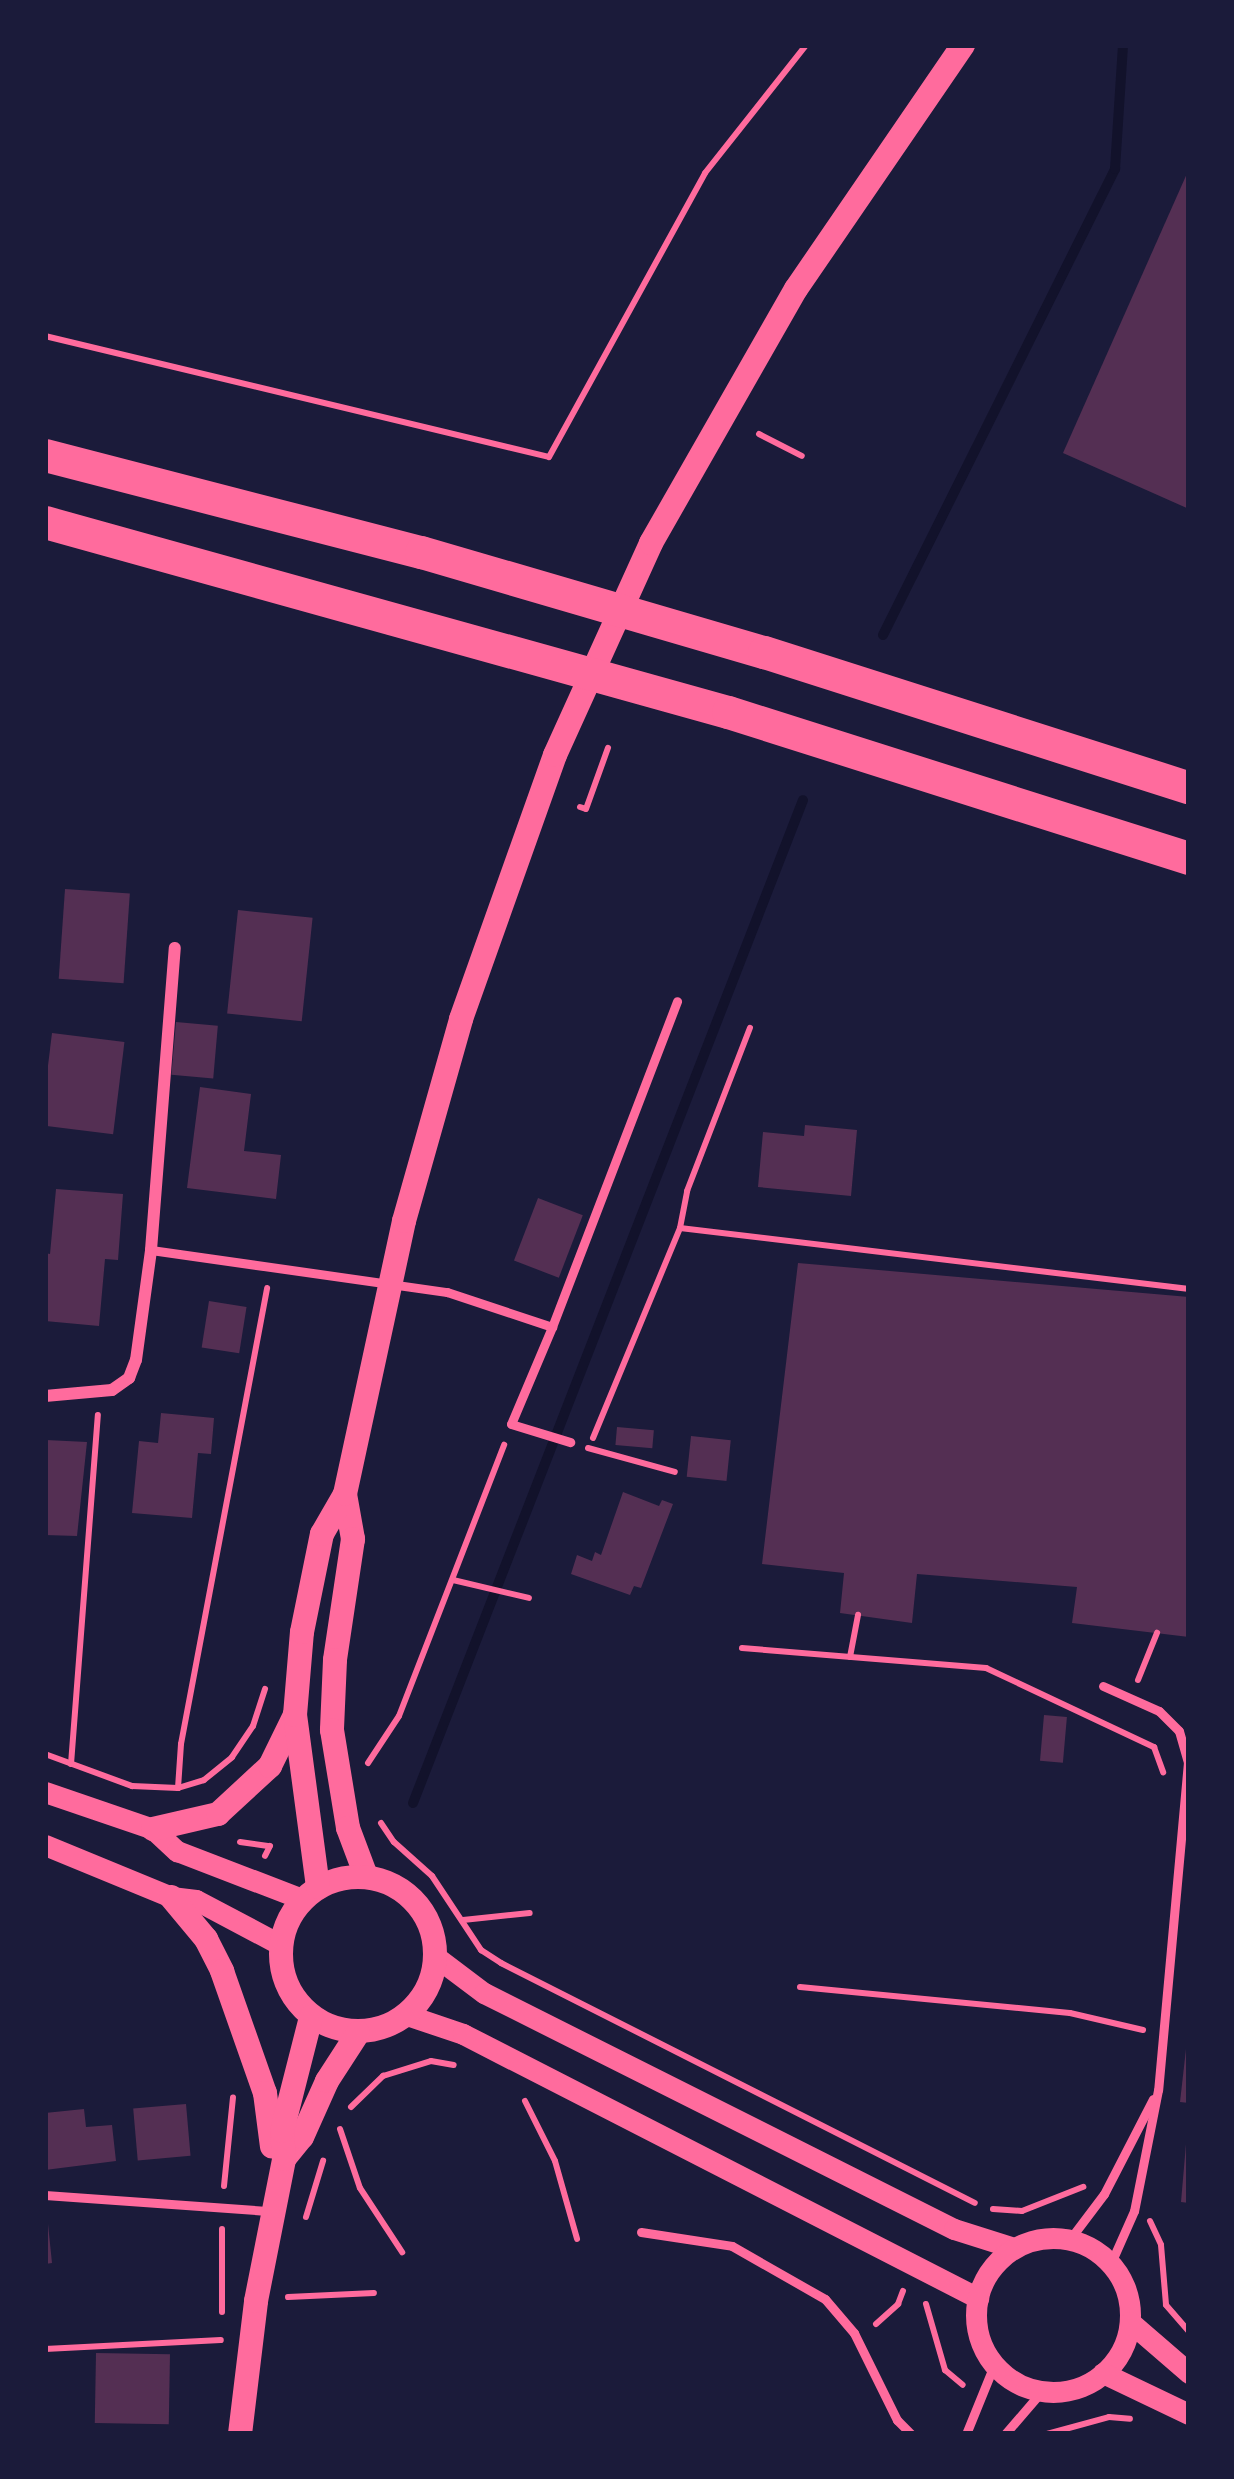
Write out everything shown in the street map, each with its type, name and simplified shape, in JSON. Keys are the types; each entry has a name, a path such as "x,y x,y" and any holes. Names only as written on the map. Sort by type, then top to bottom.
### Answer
{"highway":[{"path":"45,455 535,586 1189,788"},
{"path":"45,522 728,712 1189,858"}],"main road":[{"path":"310,1893 365,1876 394,1884 417,1903 432,1928 436,1957 428,1989 407,2015 384,2028 358,2032 311,2017 293,1997 282,1972 281,1945 310,1893 295,1715 302,1632 322,1534 345,1494 404,1221 460,1019 555,755 651,543 796,289 964,45"},
{"path":"345,1494 353,1538 335,1660 332,1730 344,1810 365,1876"},
{"path":"153,1829 218,1814 270,1766 295,1715"},
{"path":"171,1897 206,1939 223,1971 265,2093 278,2185"},
{"path":"240,2434 251,2339 284,2159 282,2131 311,2017"},
{"path":"284,2159 302,2137 327,2081 358,2032"}],"street":[{"path":"45,1396 100,1394 129,1378 136,1360 151,1250 175,948"},
{"path":"45,1792 153,1829 177,1851 310,1893"},
{"path":"45,1845 171,1897 196,1900 237,1917 281,1945"},
{"path":"436,1957 506,2004 954,2229 1014,2248"},
{"path":"407,2015 463,2034 977,2299"},
{"path":"1041,2238 1070,2239 1112,2263 1126,2290 1130,2322 1126,2341 1103,2373 1072,2390 1042,2391 1008,2378 994,2365 976,2322 977,2299 990,2269 1014,2248 1041,2238"},
{"path":"1130,2322 1189,2373"},
{"path":"1103,2373 1189,2414"}],"lane":[{"path":"570,1442 511,1424 677,1001"},
{"path":"151,1250 447,1292 552,1327"},
{"path":"1103,1686 1159,1712 1178,1731 1189,1762 1158,2090 1134,2211 1112,2263"},
{"path":"1070,2239 1104,2194 1158,2090"},
{"path":"45,2195 275,2212"},
{"path":"641,2232 732,2246 786,2272 825,2299 857,2338 897,2420 911,2434"},
{"path":"966,2434 994,2365"},
{"path":"1004,2434 1042,2391"}],"path":[{"path":"45,336 549,457 705,172 806,45"},
{"path":"759,434 802,456"},
{"path":"580,807 586,808 608,748"},
{"path":"588,1448 680,1228 687,1191 750,1028"},
{"path":"680,1228 1189,1289"},
{"path":"178,1788 181,1744 272,1267"},
{"path":"71,1764 100,1394"},
{"path":"364,1768 399,1717 511,1424"},
{"path":"570,1442 675,1472"},
{"path":"453,1580 529,1598"},
{"path":"850,1657 858,1615"},
{"path":"742,1648 986,1668 1154,1747 1166,1780"},
{"path":"45,1754 132,1786 178,1788 204,1780"},
{"path":"379,1819 394,1842 432,1876 481,1950 501,1963 970,2201 1022,2211 1090,2186"},
{"path":"227,1835 241,1843 269,1846"},
{"path":"464,1920 530,1913"},
{"path":"800,1987 1070,2013 1163,2036"},
{"path":"1141,2050 1144,2007"},
{"path":"302,2231 340,2126 358,2095 383,2076 430,2061 468,2072"},
{"path":"506,2091 545,2111"},
{"path":"525,2101 555,2161 577,2239"},
{"path":"340,2126 360,2188 402,2252"},
{"path":"1147,2218 1158,2229 1166,2305 1189,2331"},
{"path":"288,2276 281,2298 374,2293"},
{"path":"886,2282 926,2303 945,2370 963,2385"},
{"path":"857,2338 898,2304 903,2290"},
{"path":"45,2349 251,2339"},
{"path":"1047,2434 1109,2417 1147,2426"}],"building":[{"path":"1189,169 1189,509 1063,453"},
{"path":"65,889 130,894 124,983 59,979"},
{"path":"238,910 313,918 302,1021 227,1013"},
{"path":"176,1022 218,1026 213,1078 171,1075"},
{"path":"52,1033 124,1042 113,1134 45,1126"},
{"path":"200,1087 251,1094 244,1151 281,1155 276,1199 187,1188"},
{"path":"805,1125 857,1130 851,1196 758,1187 763,1132 804,1136"},
{"path":"56,1189 123,1194 118,1260 105,1259 99,1326 45,1321 45,1253 50,1254"},
{"path":"538,1198 583,1215 559,1278 514,1261"},
{"path":"798,1263 1189,1297 1189,1637 1072,1623 1077,1587 917,1574 912,1623 840,1613 844,1573 762,1564"},
{"path":"209,1301 247,1307 239,1353 202,1347"},
{"path":"161,1413 214,1418 211,1454 198,1453 192,1518 132,1513 139,1441 158,1443"},
{"path":"617,1427 654,1430 652,1448 615,1445"},
{"path":"691,1436 731,1440 726,1481 687,1477"},
{"path":"46,1440 87,1442 77,1536 45,1535"},
{"path":"623,1492 659,1506 662,1500 673,1504 641,1588 634,1586 630,1595 571,1574 577,1555 592,1561 595,1552 601,1555"},
{"path":"1044,1715 1067,1717 1063,1763 1040,1761"},
{"path":"1189,2049 1189,2103 1180,2102"},
{"path":"186,2104 191,2156 138,2160 133,2109"},
{"path":"84,2109 86,2127 112,2125 116,2161 45,2170 45,2113"},
{"path":"1189,2144 1189,2203 1181,2202"},
{"path":"45,2225 52,2263 45,2264"},
{"path":"96,2353 170,2354 169,2424 95,2423"}],"waterway":[{"path":"883,635 1115,169 1123,45"},
{"path":"413,1803 803,800"}]}
